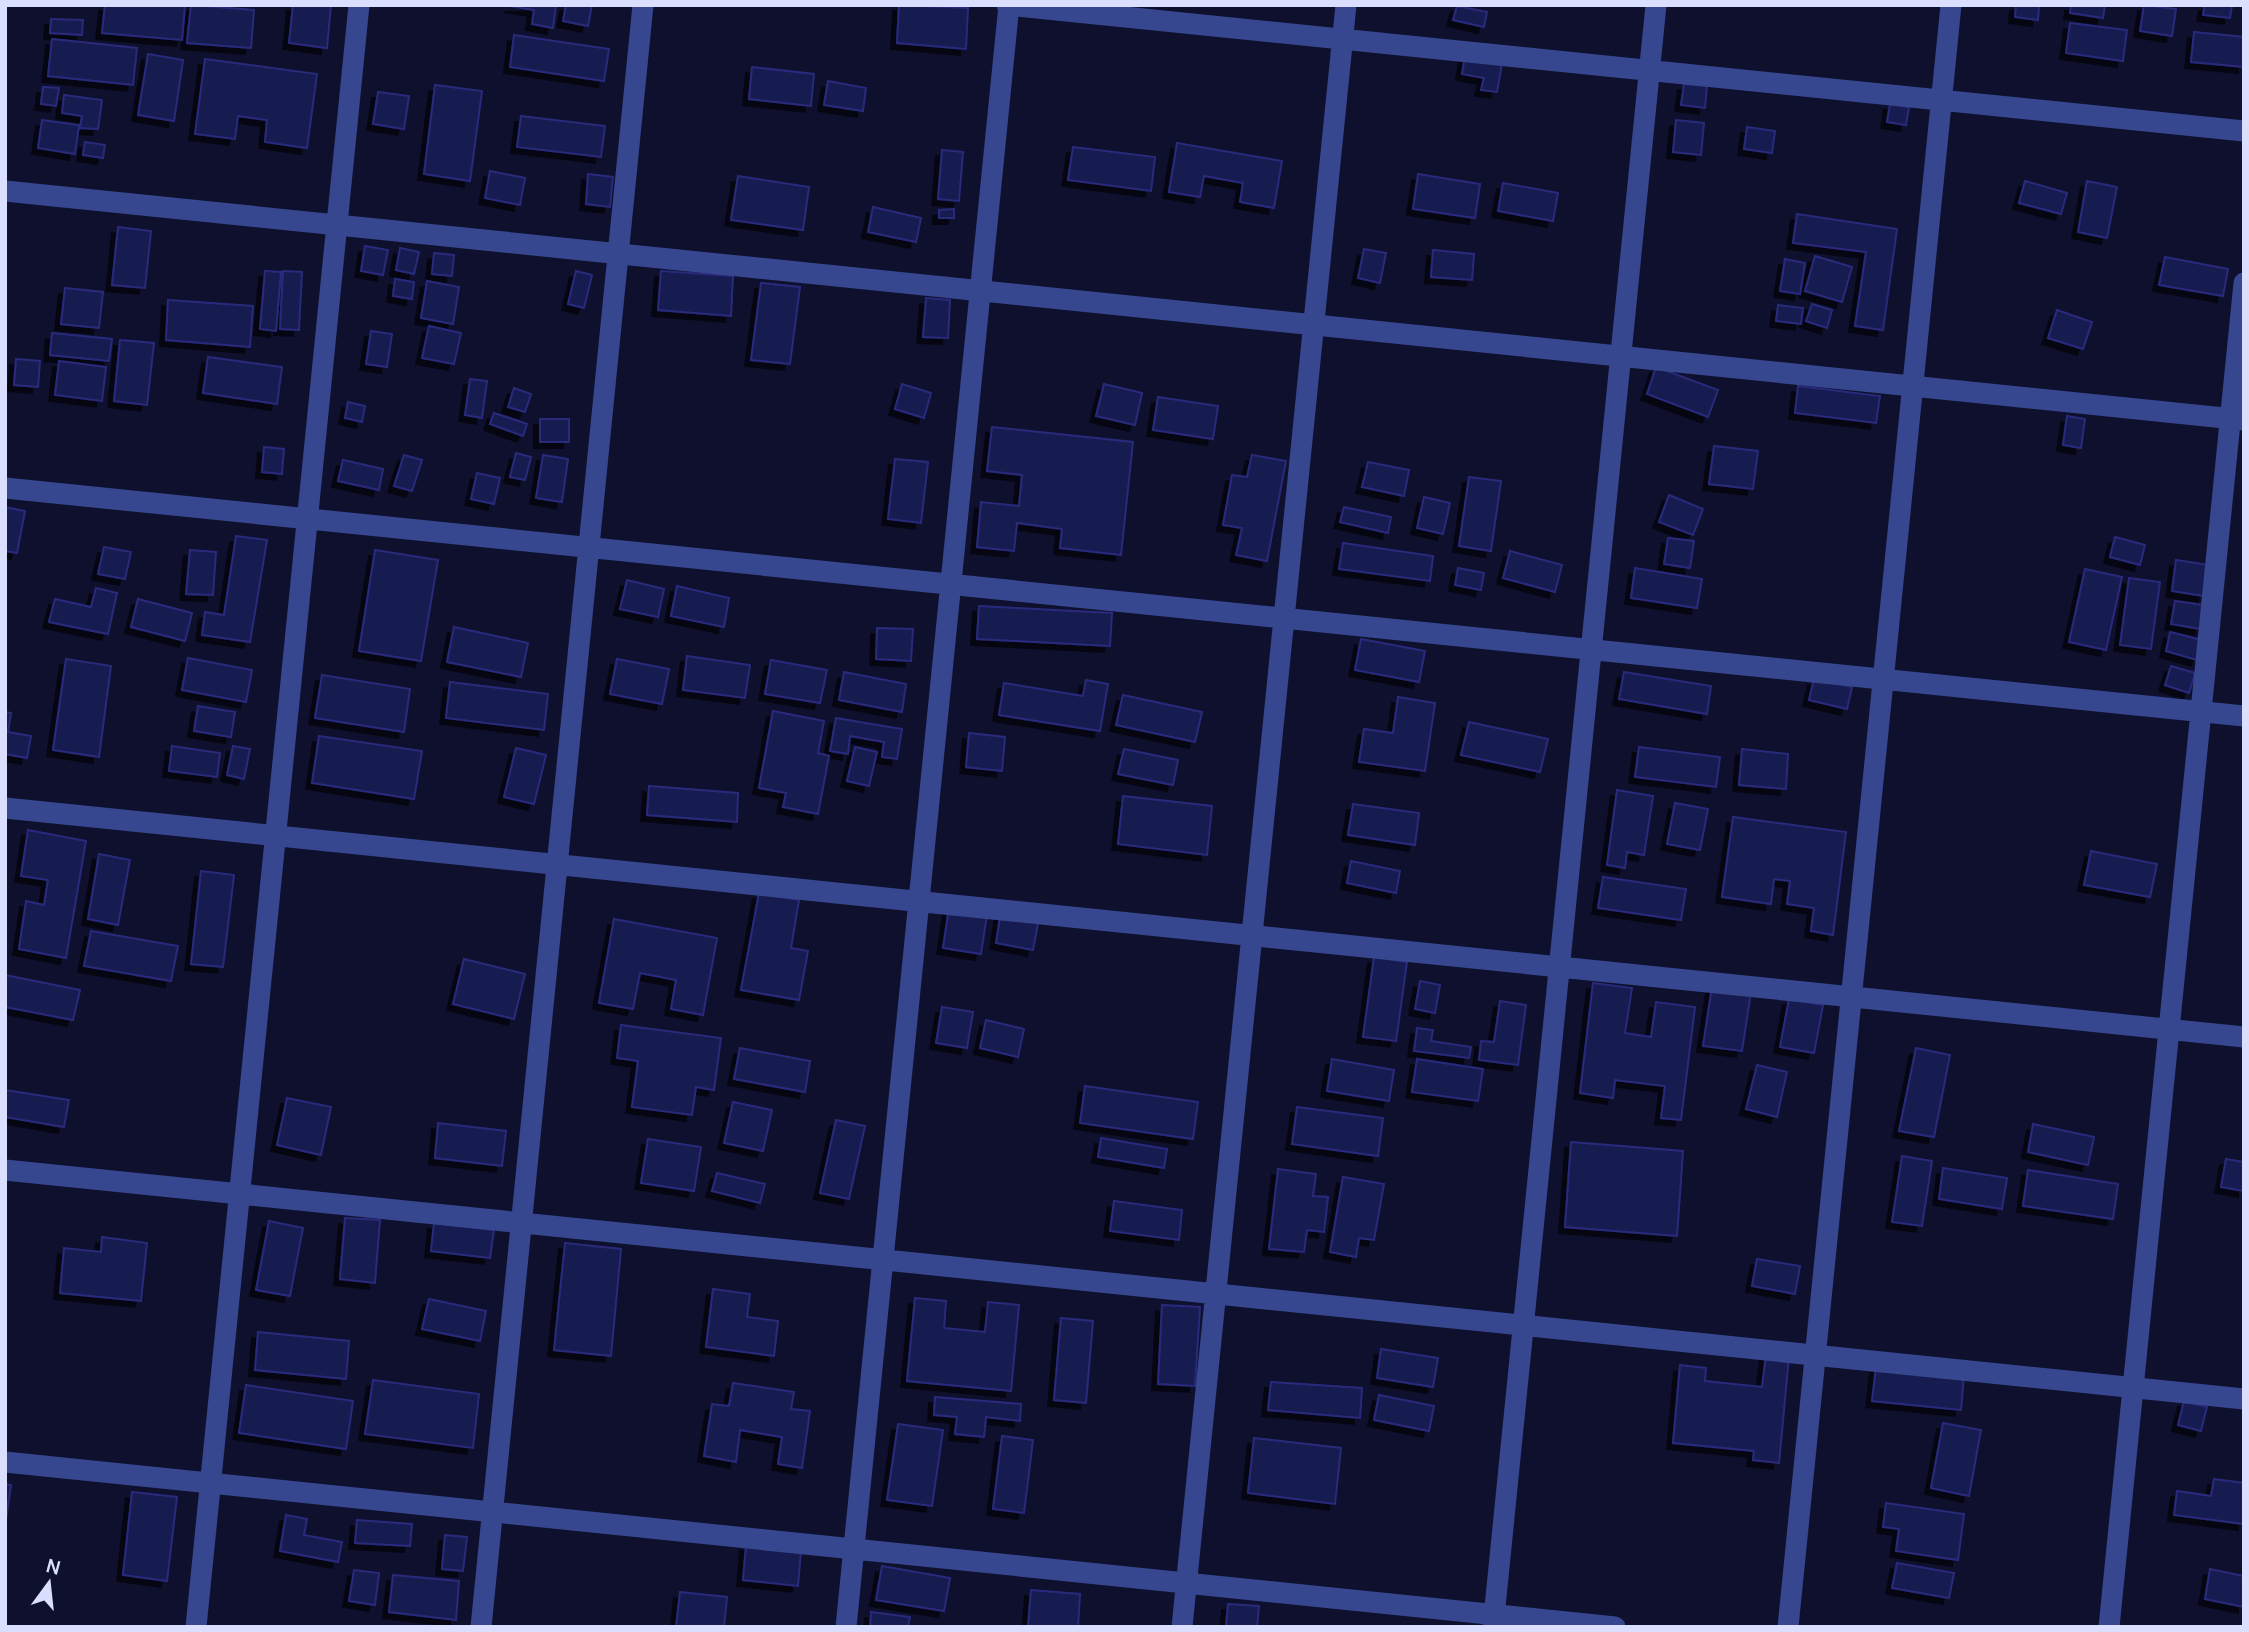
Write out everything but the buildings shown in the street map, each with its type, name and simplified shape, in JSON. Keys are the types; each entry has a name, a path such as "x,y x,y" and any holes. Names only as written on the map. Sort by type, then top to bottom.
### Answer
{"street":[{"path":"196,1627 359,5"},
{"path":"481,1627 643,5"},
{"path":"846,1627 1008,5 2244,131"},
{"path":"1182,1627 1346,5"},
{"path":"1494,1621 1656,5"},
{"path":"1788,1627 1951,5"},
{"path":"5,191 2237,419"},
{"path":"2109,1627 2201,712 2237,419 2244,284"},
{"path":"5,488 2244,716"},
{"path":"5,808 2244,1037"},
{"path":"5,1170 2244,1399"},
{"path":"5,1462 1186,1583 1494,1621 1615,1627"}]}
